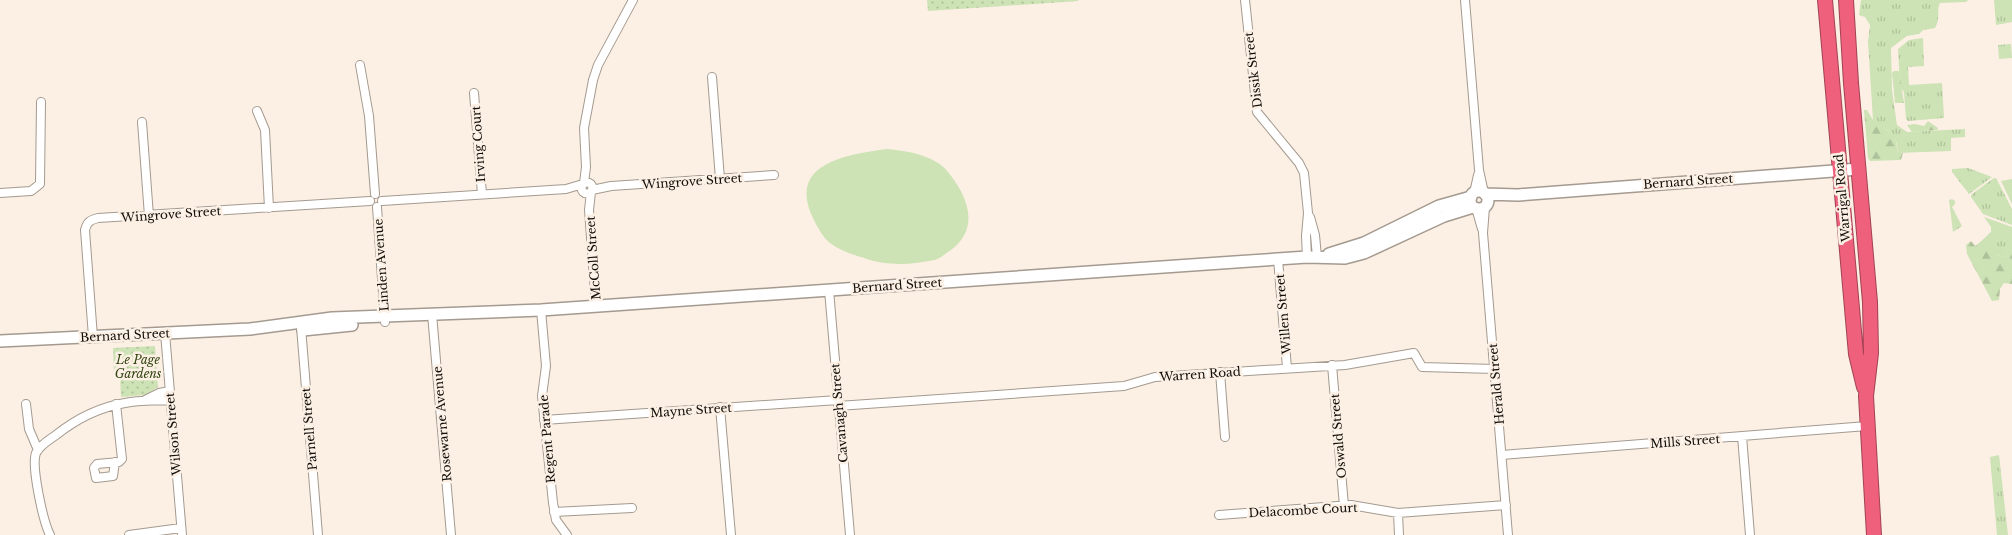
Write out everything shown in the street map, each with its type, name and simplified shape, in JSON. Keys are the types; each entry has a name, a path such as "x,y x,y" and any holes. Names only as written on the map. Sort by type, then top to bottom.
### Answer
{"highway":[{"name":"Warrigal Road","path":"1825,0 1856,354 1866,396"},
{"name":"Warrigal Road","path":"1846,0 1870,312 1871,354 1866,396 1874,535"}],"street":[{"name":"McColl Street","path":"596,306 584,128 593,80 598,65 633,0"},
{"name":"Dissik Street","path":"1245,0 1255,108 1258,115 1302,168 1306,178 1308,213 1306,236 1312,257"},
{"name":"Herald Street","path":"1465,0 1479,170 1479,200 1484,233 1508,535"},
{"path":"360,65 369,116 376,194 372,196 376,203"},
{"path":"712,77 720,179"},
{"name":"Irving Court","path":"474,93 482,194"},
{"path":"0,193 31,191 40,184 41,102"},
{"path":"257,111 265,130 269,208"},
{"path":"142,122 149,216"},
{"name":"Bernard Street","path":"0,341 301,326 1312,257 1364,243 1386,234 1422,213 1439,206 1518,195 1859,169"},
{"name":"Wingrove Street","path":"93,336 86,226 88,222 98,218 376,203 482,194 774,175"},
{"name":"Linden Avenue","path":"376,203 385,319"},
{"name":"Willen Street","path":"1278,259 1287,368"},
{"name":"Cavanagh Street","path":"829,290 850,535"},
{"name":"Regent Parade","path":"541,310 546,366 542,391 554,512 560,527 567,535"},
{"name":"Rosewarne Avenue","path":"433,317 451,535"},
{"name":"Parnell Street","path":"301,326 318,535"},
{"name":"Wilson Street","path":"165,333 181,531"},
{"name":"Warren Road","path":"838,403 1124,386 1156,377 1345,365 1414,353 1422,367 1495,369"},
{"name":"Oswald Street","path":"1332,365 1344,506"},
{"path":"1220,372 1226,437"},
{"path":"143,401 160,393 170,391"},
{"path":"50,535 44,521 40,497 35,459 38,450 67,426 116,404 170,400"},
{"name":"Mayne Street","path":"544,420 720,407 838,403"},
{"path":"26,404 29,429 38,450"},
{"path":"115,462 119,462 122,459 116,404"},
{"path":"720,407 731,535"},
{"name":"Mills Street","path":"1502,455 1867,426"},
{"path":"1742,436 1750,535"},
{"name":"Delacombe Court","path":"1219,515 1344,506 1356,506 1398,513 1506,505"},
{"path":"554,512 632,508"},
{"path":"1398,513 1399,535"},
{"path":"129,535 181,531"}],"green space":[{"path":"927,0 1078,0 1078,1 928,11"},
{"path":"1861,0 1968,0 1966,2 1940,3 1938,21 1935,28 1907,36 1891,48 1892,90 1897,125 1907,132 1965,129 1965,137 1951,138 1951,151 1898,153 1894,136 1873,120 1868,42 1870,25 1865,17 1859,15"},
{"path":"1994,0 2012,0 2012,22 1996,25"},
{"path":"1923,38 1924,66 1908,67 1909,85 1942,83 1944,118 1908,121 1906,119 1904,92 1900,87 1898,49 1909,40"},
{"path":"2011,44 2012,58 1999,59 1998,45"},
{"path":"1899,71 1904,103 1895,103 1892,73"},
{"path":"1864,110 1867,110 1873,120 1895,136 1898,153 1903,153 1901,160 1870,161 1868,158"},
{"path":"1928,121 1938,128 1937,130 1912,132 1907,125 1924,126"},
{"path":"887,149 920,155 938,163 952,177 963,195 968,212 967,228 964,236 951,250 935,260 896,264 876,262 853,255 827,241 811,214 807,196 809,182 817,170 830,162 847,156"},
{"path":"1968,168 1992,177 1969,194 1952,172 1952,169"},
{"path":"1996,178 2012,209 2012,225 1983,214 1971,197 1972,194"},
{"path":"2012,179 2012,204 2001,181"},
{"path":"1949,200 1955,201 1955,204 1952,207 1962,226 1953,232"},
{"path":"1984,217 2012,227 2012,252 2008,252 2004,257 1997,255 1979,243 1991,232 1991,227"},
{"path":"1971,241 1975,246 1979,243 1991,245 1992,250 1997,255 2004,257 2008,252 2012,252 2012,284 2004,283 2000,289 1999,300 1992,301 1967,254 1966,245"},
{"name":"Le Page Gardens","path":"155,346 158,387 145,395 121,397 120,373 114,373 113,348"},
{"path":"1999,455 2008,535 1997,535 1990,457"}]}
